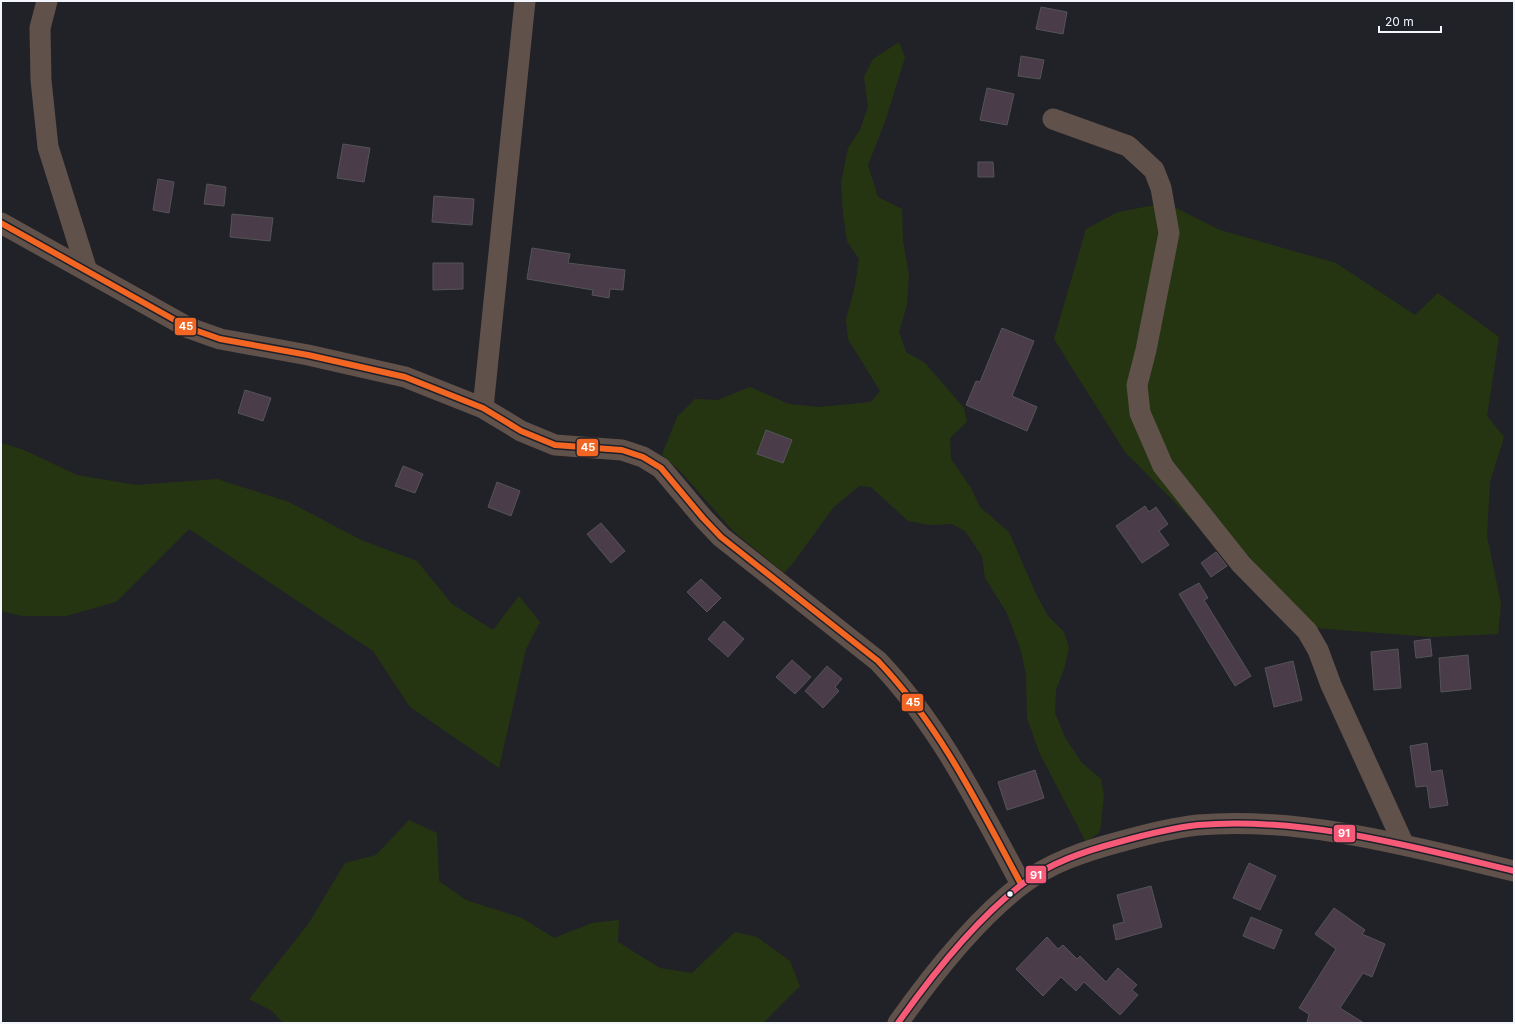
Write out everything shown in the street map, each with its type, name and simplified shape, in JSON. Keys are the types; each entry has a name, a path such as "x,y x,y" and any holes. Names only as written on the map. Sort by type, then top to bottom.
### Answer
{"street":[{"path":"47,1 40,28 41,80 48,147 87,271"},
{"path":"483,408 524,1"},
{"path":"1053,119 1128,146 1154,170 1161,188 1169,233 1146,350 1137,385 1140,413 1163,466 1241,564 1307,631 1318,650 1331,685 1404,845"},
{"path":"1,224 189,328 220,339 308,355 404,377 483,408 520,431 555,446 622,450 643,457 661,468 721,537 878,661 889,673 921,713 959,769 1021,884"},
{"path":"898,1023 920,992 962,942 1021,884 1054,865 1086,851 1142,836 1197,825 1269,824 1404,845 1514,871"}],"green space":[{"path":"899,42 905,57 886,119 868,165 878,197 902,209 903,241 909,275 907,305 899,332 906,352 925,363 964,408 967,422 950,438 951,459 971,488 980,507 1009,532 1036,594 1048,616 1064,632 1069,648 1065,666 1056,690 1055,713 1066,739 1082,763 1101,779 1104,795 1100,832 1086,842 1040,754 1027,718 1026,674 1021,651 1007,613 985,578 982,556 965,531 952,524 930,525 908,521 871,487 859,486 833,508 784,573 733,531 682,473 662,455 677,417 695,399 718,400 750,387 789,404 819,407 871,402 880,391 848,339 846,319 855,286 859,259 847,241 843,214 841,183 848,148 860,130 868,107 864,77 873,59"},
{"path":"1166,203 1220,230 1336,263 1415,315 1438,293 1499,337 1487,416 1504,437 1490,482 1487,536 1501,604 1498,634 1431,637 1315,628 1213,541 1125,452 1054,339 1086,229 1118,212"},
{"path":"1,443 24,450 77,475 136,485 217,479 289,502 361,540 417,561 452,604 493,630 519,596 540,622 526,649 499,768 410,707 373,651 189,529 116,602 66,616 22,616 1,611"},
{"path":"409,820 437,833 439,881 466,900 522,918 554,938 592,923 619,920 618,942 660,968 692,973 735,932 757,937 790,961 800,986 763,1023 283,1023 272,1011 249,999 309,923 345,863 376,855"}],"building":[{"path":"1041,7 1067,12 1063,34 1036,29"},
{"path":"1021,56 1044,60 1040,79 1018,76"},
{"path":"987,88 1014,94 1007,125 980,120"},
{"path":"343,144 370,148 364,182 337,178"},
{"path":"978,162 993,162 994,177 978,177"},
{"path":"158,179 174,182 169,213 153,210"},
{"path":"207,184 226,187 224,206 204,204"},
{"path":"434,196 474,199 472,225 432,222"},
{"path":"232,214 273,218 270,241 230,237"},
{"path":"532,248 570,254 568,263 625,270 623,290 610,289 609,298 592,295 593,290 527,279"},
{"path":"433,263 463,263 463,289 433,290"},
{"path":"1002,328 1034,341 1012,396 1037,407 1027,431 966,405 976,381 980,382"},
{"path":"245,390 271,398 263,421 238,413"},
{"path":"766,430 792,440 783,463 757,454"},
{"path":"403,466 423,474 415,493 395,486"},
{"path":"497,482 520,491 511,516 488,507"},
{"path":"1145,506 1149,512 1156,507 1168,524 1159,531 1169,545 1142,563 1116,526"},
{"path":"601,523 625,551 611,563 587,534"},
{"path":"1216,552 1227,566 1211,577 1201,563"},
{"path":"701,579 721,598 707,612 687,592"},
{"path":"1199,583 1208,598 1204,600 1251,676 1235,686 1179,594"},
{"path":"724,621 744,639 728,657 708,639"},
{"path":"1430,639 1432,656 1416,658 1414,641"},
{"path":"1398,649 1401,688 1374,690 1371,652"},
{"path":"1468,655 1471,689 1441,692 1439,658"},
{"path":"792,660 811,677 795,694 776,677"},
{"path":"1293,661 1302,700 1274,707 1265,668"},
{"path":"827,666 842,679 835,687 839,691 823,708 805,691"},
{"path":"1427,743 1431,772 1442,770 1448,805 1430,808 1427,786 1416,787 1410,746"},
{"path":"1035,770 1044,798 1007,810 998,782"},
{"path":"1249,863 1276,876 1260,910 1233,898"},
{"path":"1151,886 1162,927 1116,940 1113,925 1124,922 1117,895"},
{"path":"1334,908 1365,930 1362,934 1385,944 1372,977 1363,973 1340,1008 1364,1023 1307,1023 1309,1014 1299,1008 1336,949 1315,934"},
{"path":"1251,917 1282,930 1274,949 1243,936"},
{"path":"1047,937 1058,949 1063,945 1077,959 1080,956 1106,982 1118,968 1137,985 1132,990 1138,995 1120,1015 1084,982 1076,991 1061,977 1043,996 1016,969"}],"transit line":[{"name":"45","path":"1,223 189,328 220,339 308,355 405,377 483,408 521,431 555,445 622,450 643,457 661,468 721,537 878,661 900,686 921,712 957,768 974,796 1021,884"},
{"name":"91","path":"898,1023 939,968 970,932 1004,899 1021,885 1043,870 1055,864 1093,849 1148,834 1198,825 1237,823 1317,829 1437,852 1514,871"}]}
